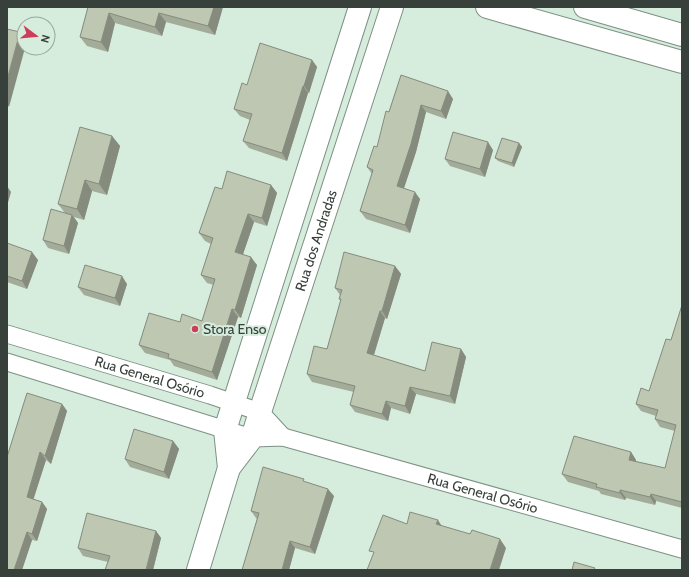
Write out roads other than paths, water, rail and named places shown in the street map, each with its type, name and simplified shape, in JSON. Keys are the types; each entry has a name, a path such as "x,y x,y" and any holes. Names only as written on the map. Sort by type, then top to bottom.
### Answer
{"street":[{"name":"Rua dos Andradas","path":"229,468 226,430 360,7"},
{"name":"Rua dos Andradas","path":"198,570 229,468 252,438 392,7"},
{"path":"487,7 510,10 679,61 682,35 585,7"},
{"path":"278,266 305,273"},
{"path":"8,366 13,336"},
{"name":"Rua General Osório","path":"13,336 260,412 283,437"},
{"name":"Rua General Osório","path":"8,366 252,438 283,437 682,549"}],"place":[{"name":"Stora Enso","path":"195,329"}]}
